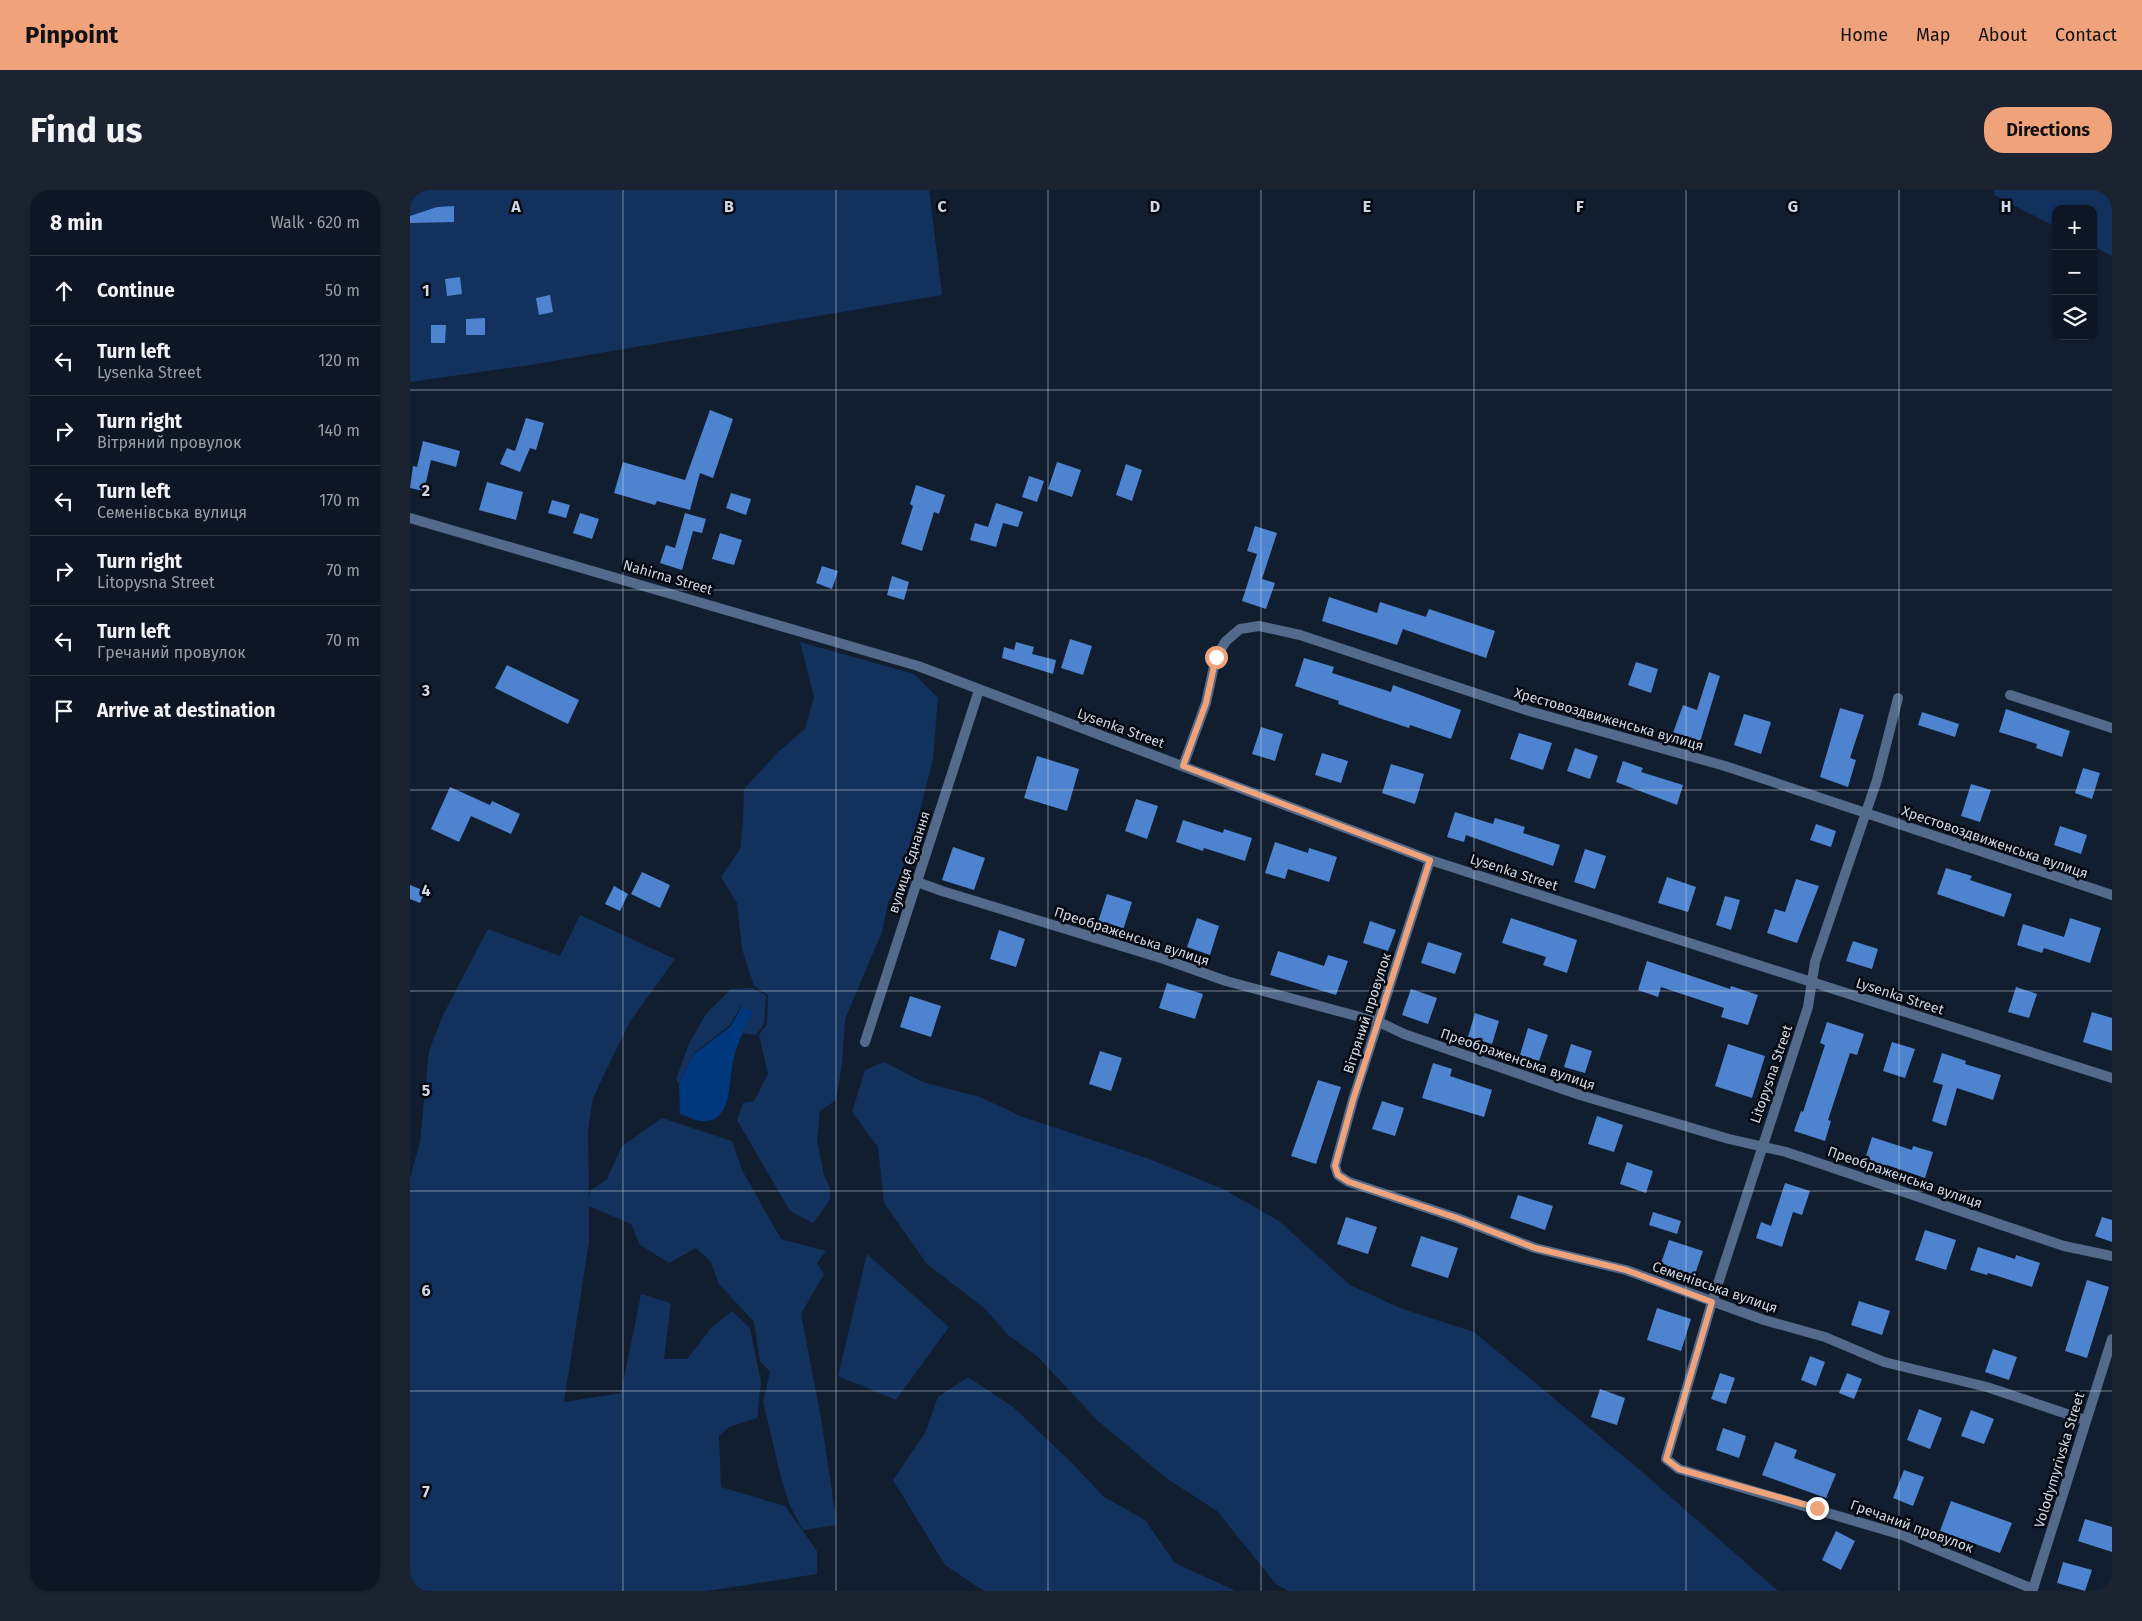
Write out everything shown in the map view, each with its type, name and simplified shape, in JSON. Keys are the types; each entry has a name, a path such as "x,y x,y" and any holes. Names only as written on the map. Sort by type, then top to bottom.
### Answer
{"street":[{"name":"Nahirna Street","path":"410,518 918,666"},
{"name":"Хрестовоздвиженська вулиця","path":"1183,766 1206,703 1216,657 1226,641 1240,629 1259,626 1300,635 1529,711 1724,766 2112,896"},
{"name":"Lysenka Street","path":"918,666 1430,860 2112,1078"},
{"name":"вулиця Єднання","path":"865,1042 979,690"},
{"path":"2010,696 2112,728"},
{"name":"Litopysna Street","path":"1666,1459 1712,1302 1761,1146 1808,1007 1815,962 1878,780 1898,698"},
{"name":"Вітряний провулок","path":"1338,1175 1335,1166 1353,1100 1430,860"},
{"name":"Преображенська вулиця","path":"917,882 1164,959 1226,981 1379,1022 1404,1034 1580,1096 1729,1140 1761,1146 1892,1186 2064,1246 2112,1256"},
{"name":"Семенівська вулиця","path":"1338,1175 1349,1182 1457,1218 1535,1248 1626,1270 1712,1302 1825,1337 1884,1362 1987,1387 2085,1420"},
{"name":"Volodymyrivska Street","path":"2033,1589 2112,1339"},
{"name":"Гречаний провулок","path":"1666,1459 1679,1469 1902,1534 2033,1589"}],"shaded area":[{"path":"410,190 929,190 942,295 530,365 410,382"},
{"path":"1994,190 2112,190 2112,256 2097,248 2097,205 2052,205 2052,225 1994,195"},
{"path":"800,642 914,674 938,698 933,759 909,854 888,903 882,932 845,1019 842,1064 836,1100 820,1111 817,1140 824,1175 830,1188 830,1200 813,1223 790,1211 737,1120 743,1103 754,1101 768,1074 759,1035 767,1024 768,995 754,986 742,949 737,903 721,877 740,849 744,789 778,752 805,729 814,697"},
{"path":"580,915 675,959 629,1023 593,1098 588,1131 589,1198 590,1191 607,1179 622,1146 662,1118 732,1141 742,1170 781,1239 826,1251 817,1263 824,1274 801,1314 821,1418 837,1525 803,1530 790,1506 781,1478 763,1401 770,1372 760,1361 754,1322 719,1284 711,1262 696,1248 669,1263 640,1245 631,1224 589,1206 589,1242 564,1402 621,1393 641,1294 671,1303 664,1359 687,1359 712,1327 732,1311 750,1328 761,1382 757,1418 729,1427 719,1436 721,1487 785,1506 817,1551 817,1574 707,1591 410,1591 410,1178 420,1142 429,1051 443,1015 488,929 560,956"},
{"path":"753,988 766,996 764,1024 756,1035 741,1033 753,1012 741,1006 730,1025 694,1053 679,1084 676,1079 689,1044 706,1014 731,989"},
{"path":"742,1006 753,1012 744,1030 733,1062 724,1108 712,1120 700,1121 680,1114 679,1084 694,1054 731,1026"},
{"path":"884,1062 923,1082 980,1097 1023,1117 1147,1158 1223,1189 1279,1221 1350,1285 1400,1308 1474,1332 1641,1471 1778,1591 1288,1591 1276,1584 1217,1511 1166,1478 1097,1420 1038,1357 1008,1335 984,1308 927,1264 884,1203 878,1147 852,1112 865,1070"},
{"path":"867,1254 949,1327 896,1400 838,1376"},
{"path":"968,1377 1013,1407 1072,1463 1104,1497 1145,1520 1175,1563 1236,1591 984,1591 945,1565 893,1480 925,1433 938,1397"}],"building":[{"path":"454,206 454,222 410,223 410,216 437,207"},
{"path":"460,277 462,294 447,296 445,279"},
{"path":"550,295 553,312 539,315 536,298"},
{"path":"485,318 485,335 466,335 466,319"},
{"path":"431,325 446,325 445,343 431,343"},
{"path":"710,410 733,419 713,478 700,473 690,510 657,501 655,505 614,493 623,462 685,480"},
{"path":"526,418 544,423 536,450 530,448 520,472 500,464 507,448 515,451"},
{"path":"423,441 460,451 456,467 431,460 424,491 410,488 413,466 417,467"},
{"path":"1057,462 1081,470 1072,497 1048,489"},
{"path":"1126,464 1142,470 1132,501 1116,495"},
{"path":"1029,476 1044,481 1037,502 1022,497"},
{"path":"487,482 523,492 516,520 479,510"},
{"path":"916,485 945,495 939,514 934,512 922,551 901,544 913,506 910,504"},
{"path":"731,493 751,499 746,515 726,508"},
{"path":"552,500 570,505 566,518 548,513"},
{"path":"996,503 1023,512 1018,527 1003,523 996,547 970,540 975,523 988,527"},
{"path":"580,513 599,519 592,539 573,533"},
{"path":"685,513 706,519 702,533 693,531 682,570 660,563 666,545 675,548"},
{"path":"1255,526 1277,533 1262,579 1275,583 1266,609 1242,601 1257,554 1247,551"},
{"path":"720,533 742,540 734,565 712,559"},
{"path":"822,566 838,571 832,589 816,583"},
{"path":"892,576 909,582 904,600 887,595"},
{"path":"1329,597 1377,613 1380,602 1426,617 1429,609 1495,631 1486,658 1403,629 1397,645 1322,621"},
{"path":"1070,639 1092,646 1083,675 1061,668"},
{"path":"1016,642 1034,647 1032,654 1056,660 1053,674 1002,658 1004,647 1014,650"},
{"path":"1304,658 1334,667 1332,673 1391,692 1393,685 1461,710 1451,739 1410,725 1409,728 1382,719 1338,704 1339,701 1295,686"},
{"path":"1636,662 1658,669 1651,693 1628,685"},
{"path":"507,665 579,700 568,724 495,688"},
{"path":"1709,672 1720,676 1700,742 1673,733 1683,705 1697,710"},
{"path":"1840,708 1864,715 1850,758 1856,760 1848,787 1820,777"},
{"path":"2006,709 2070,731 2062,757 2036,748 2037,744 1999,732"},
{"path":"1922,712 1959,724 1955,737 1918,725"},
{"path":"1744,714 1771,722 1761,754 1734,745"},
{"path":"1261,727 1283,734 1275,761 1252,754"},
{"path":"1519,733 1552,743 1543,770 1510,759"},
{"path":"1575,748 1598,756 1590,779 1567,771"},
{"path":"1322,753 1348,761 1341,783 1315,775"},
{"path":"1037,756 1079,769 1067,811 1024,798"},
{"path":"1623,761 1643,768 1641,772 1683,785 1677,805 1616,782"},
{"path":"1391,764 1424,774 1415,804 1382,793"},
{"path":"2083,768 2100,773 2092,799 2075,793"},
{"path":"1971,784 1991,790 1980,822 1961,816"},
{"path":"450,787 490,805 492,801 520,814 511,834 471,816 459,842 431,829"},
{"path":"1136,799 1158,806 1147,839 1125,831"},
{"path":"1455,812 1493,824 1495,818 1525,827 1523,833 1560,845 1553,866 1466,835 1464,842 1447,837"},
{"path":"1183,820 1223,833 1224,829 1252,838 1245,861 1204,848 1203,851 1176,842"},
{"path":"1816,824 1836,831 1831,847 1810,840"},
{"path":"2060,826 2087,835 2081,854 2054,845"},
{"path":"1275,842 1308,853 1309,848 1337,857 1329,882 1288,869 1285,879 1265,873"},
{"path":"953,847 985,858 974,890 942,880"},
{"path":"1585,849 1606,856 1595,889 1574,882"},
{"path":"1946,868 1972,876 1970,880 2012,894 2004,917 1937,894"},
{"path":"642,872 670,885 660,908 631,894"},
{"path":"1667,877 1696,887 1688,912 1658,903"},
{"path":"1796,879 1819,886 1797,943 1767,933 1775,909 1785,912"},
{"path":"410,885 425,891 420,903 410,899"},
{"path":"614,886 628,894 620,911 605,904"},
{"path":"1107,894 1132,902 1123,930 1098,922"},
{"path":"1725,896 1740,900 1731,930 1716,925"},
{"path":"1197,918 1219,926 1210,955 1187,947"},
{"path":"1511,918 1577,940 1567,973 1543,965 1546,957 1502,943"},
{"path":"2070,918 2101,928 2090,963 2044,948 2042,953 2017,945 2023,924 2064,937"},
{"path":"1370,921 1396,930 1388,951 1363,943"},
{"path":"999,930 1025,939 1016,967 990,959"},
{"path":"1853,941 1878,949 1872,969 1846,961"},
{"path":"1428,942 1462,953 1455,974 1421,963"},
{"path":"1278,951 1324,966 1328,955 1348,961 1336,995 1270,975"},
{"path":"1647,961 1730,989 1731,986 1758,995 1748,1025 1721,1017 1724,1008 1661,987 1658,997 1638,990"},
{"path":"1167,983 1203,994 1195,1019 1159,1008"},
{"path":"2016,987 2037,994 2029,1018 2008,1012"},
{"path":"1411,989 1437,998 1428,1024 1402,1015"},
{"path":"910,996 941,1006 931,1037 900,1027"},
{"path":"2092,1012 2112,1018 2112,1051 2083,1042"},
{"path":"1475,1013 1499,1021 1492,1044 1468,1037"},
{"path":"1827,1022 1864,1034 1857,1055 1850,1053 1828,1120 1831,1121 1825,1141 1794,1131 1801,1111 1803,1112 1825,1045 1820,1043"},
{"path":"1528,1028 1548,1035 1539,1061 1520,1055"},
{"path":"1892,1042 1915,1049 1905,1078 1883,1071"},
{"path":"1571,1044 1592,1051 1585,1073 1564,1067"},
{"path":"1728,1044 1765,1056 1752,1098 1715,1086"},
{"path":"1100,1051 1122,1058 1111,1091 1089,1084"},
{"path":"1942,1053 1966,1061 1965,1064 2001,1075 1993,1100 1957,1088 1946,1126 1932,1121 1943,1085 1933,1082"},
{"path":"1433,1063 1452,1069 1450,1076 1492,1090 1484,1117 1422,1098"},
{"path":"1318,1080 1341,1087 1316,1164 1291,1156"},
{"path":"1382,1101 1404,1108 1395,1136 1372,1129"},
{"path":"1597,1116 1623,1125 1614,1152 1588,1144"},
{"path":"1872,1137 1912,1150 1913,1146 1933,1152 1925,1178 1887,1165 1886,1169 1864,1162"},
{"path":"1627,1162 1653,1171 1646,1193 1620,1184"},
{"path":"1785,1183 1810,1191 1802,1215 1793,1212 1782,1247 1756,1238 1761,1222 1771,1226"},
{"path":"1518,1195 1553,1206 1545,1230 1510,1218"},
{"path":"1653,1212 1681,1221 1677,1234 1649,1225"},
{"path":"1346,1217 1377,1227 1368,1254 1337,1244"},
{"path":"2102,1217 2112,1220 2112,1242 2095,1236"},
{"path":"1925,1230 1956,1240 1946,1270 1915,1260"},
{"path":"1421,1236 1458,1248 1448,1278 1411,1266"},
{"path":"1669,1240 1703,1251 1694,1277 1660,1266"},
{"path":"1978,1247 2015,1259 2016,1255 2040,1263 2032,1287 1988,1273 1987,1275 1970,1270"},
{"path":"2087,1280 2109,1287 2087,1358 2065,1351"},
{"path":"1859,1301 1890,1311 1882,1335 1851,1325"},
{"path":"1657,1308 1691,1319 1681,1351 1647,1340"},
{"path":"1993,1349 2017,1357 2009,1380 1985,1372"},
{"path":"1810,1356 1825,1362 1816,1386 1801,1380"},
{"path":"1720,1373 1735,1378 1726,1404 1711,1399"},
{"path":"1847,1373 1862,1379 1854,1399 1839,1393"},
{"path":"1600,1389 1625,1398 1617,1425 1591,1417"},
{"path":"1919,1409 1942,1418 1930,1449 1907,1440"},
{"path":"1971,1410 1994,1419 1984,1444 1961,1436"},
{"path":"1723,1428 1746,1436 1739,1458 1716,1450"},
{"path":"1775,1442 1797,1450 1794,1458 1836,1474 1826,1498 1762,1475"},
{"path":"1904,1470 1924,1477 1913,1506 1893,1498"},
{"path":"1951,1501 2012,1523 2000,1553 1940,1531"},
{"path":"2085,1519 2112,1527 2112,1552 2078,1541"},
{"path":"1836,1531 1855,1541 1841,1570 1822,1560"},
{"path":"2063,1562 2092,1570 2085,1591 2057,1583"}],"route":[{"path":"1216,657 1206,703 1183,766 1430,860 1353,1100 1335,1166 1338,1175 1349,1182 1493,1230 1535,1248 1626,1270 1712,1302 1666,1459 1679,1469 1817,1508"}]}
